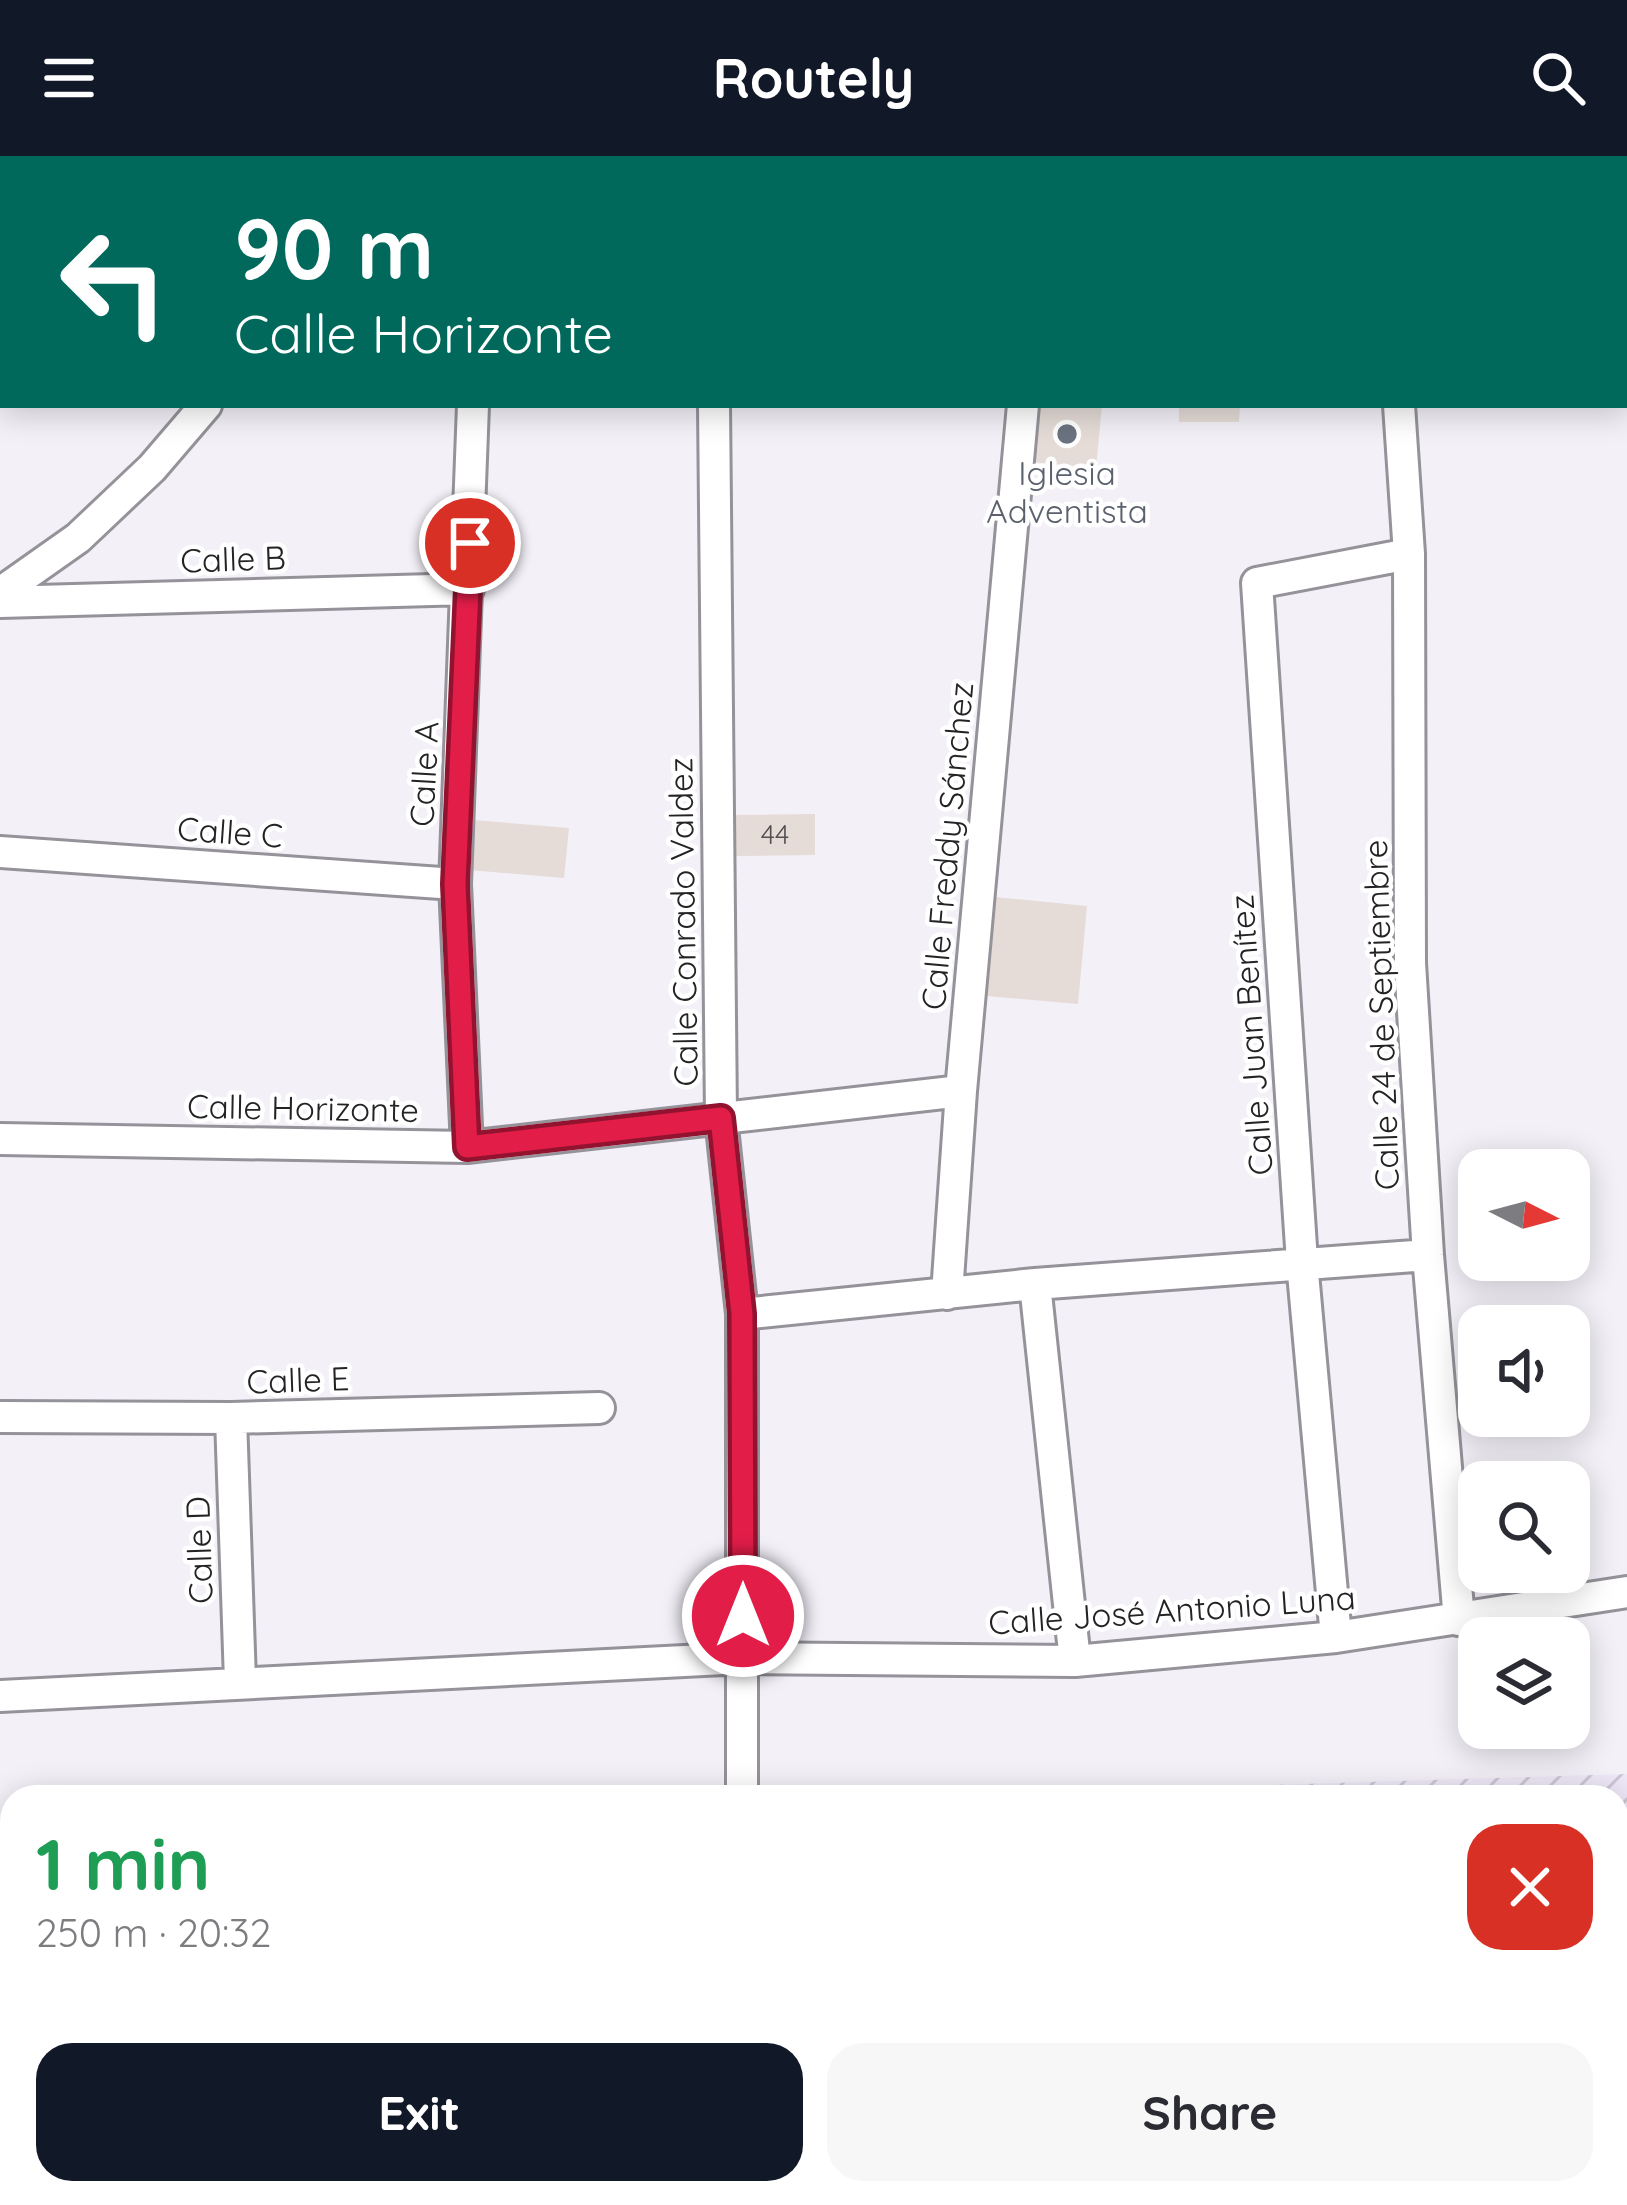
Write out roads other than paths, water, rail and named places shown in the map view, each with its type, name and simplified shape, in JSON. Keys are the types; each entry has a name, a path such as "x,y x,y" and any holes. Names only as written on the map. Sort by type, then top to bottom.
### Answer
{"street":[{"path":"0,597 78,538 152,468 203,408"},
{"name":"Calle A","path":"467,1147 455,884 473,408"},
{"name":"Calle Conrado Valdez","path":"714,408 721,1118 742,1314 742,1785"},
{"name":"Calle Freddy Sánchez","path":"947,1294 1023,408"},
{"name":"Calle 24 de Septiembre","path":"1399,408 1409,554 1410,963 1428,1255 1459,1617"},
{"name":"Calle Juan Benítez","path":"1336,1636 1302,1262 1257,583 1409,554"},
{"name":"Calle B","path":"0,597 469,589"},
{"name":"Calle C","path":"0,852 455,884"},
{"name":"Calle Horizonte","path":"0,1139 467,1147 961,1091"},
{"path":"742,1314 1034,1283 1428,1255"},
{"path":"1034,1283 1075,1661"},
{"name":"Calle E","path":"0,1417 231,1418 599,1408"},
{"name":"Calle D","path":"231,1418 239,1681"},
{"name":"Calle José Antonio Luna","path":"1477,1617 1627,1592"},
{"name":"Calle José Antonio Luna","path":"0,1696 743,1658 1075,1661 1458,1620"}],"place":[{"name":"Iglesia Adventista","path":"1067,434"}]}
